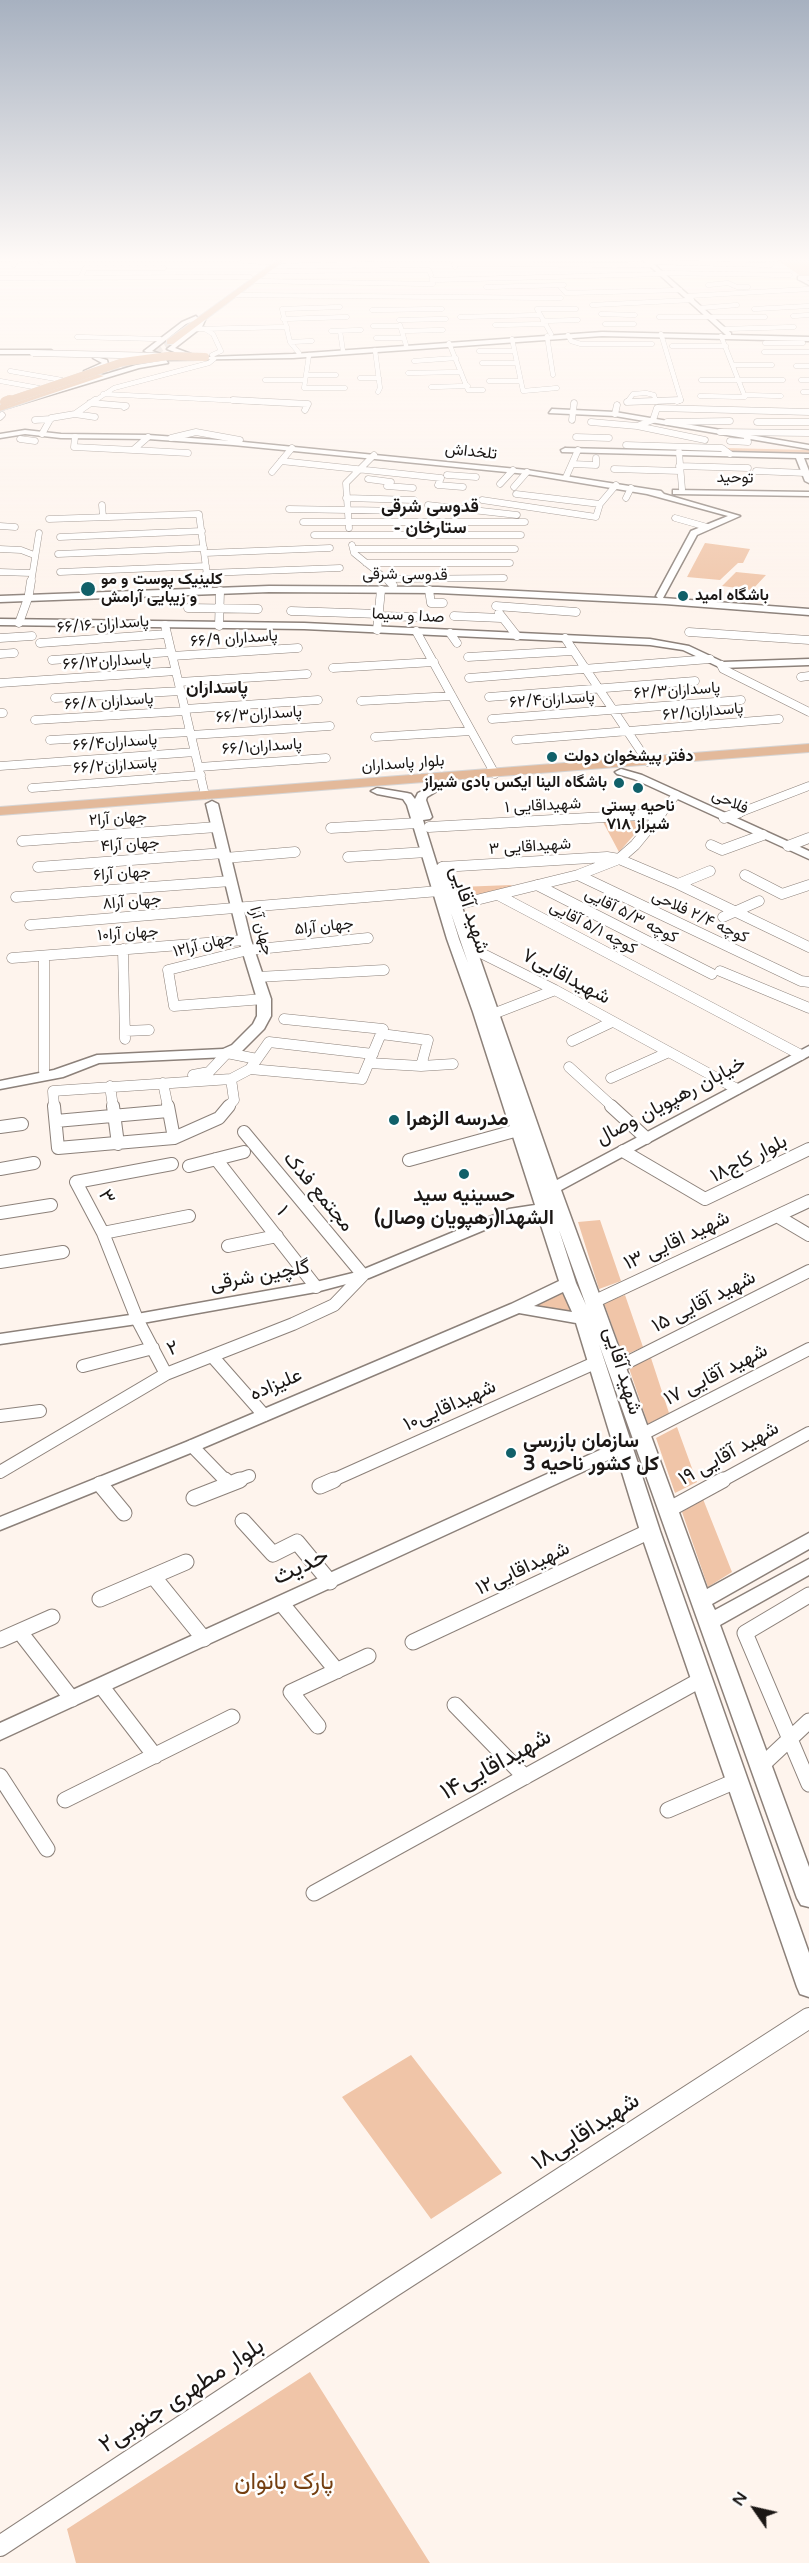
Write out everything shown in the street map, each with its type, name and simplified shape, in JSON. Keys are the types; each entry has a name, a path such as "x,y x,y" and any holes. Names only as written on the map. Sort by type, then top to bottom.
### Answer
{"main road":[{"path":"1,408 39,388 66,379"},
{"path":"1,408 78,379"},
{"path":"1,408 89,379"},
{"path":"1,408 97,379"},
{"path":"552,411 572,416 615,414 747,437 808,451"},
{"name":"تلخداش","path":"5,434 171,438 374,455 566,477 657,493"},
{"path":"572,450 625,448 800,456 808,451"},
{"path":"800,456 807,477"},
{"path":"657,493 736,516 694,533 662,596"},
{"name":"توحید","path":"657,493 809,494"},
{"name":"قدوسی شرقی","path":"0,597 220,591 390,582 662,596 780,607 809,612"},
{"name":"قدوسی شرقی","path":"28,596 208,586 381,590 502,586 677,602 780,607 809,606"},
{"name":"صدا و سیما","path":"0,622 166,630 219,626 416,631 565,638 669,644 686,648 715,662 809,662"},
{"name":"بلوار پاسداران","path":"0,811 376,791 645,770 806,753"},
{"name":"بلوار پاسداران","path":"0,819 495,774 645,770"},
{"name":"فلاحی","path":"645,770 676,795 809,855"},
{"path":"376,791 415,798 438,786"},
{"name":"شهید آقایی","path":"415,798 456,905 493,1014 518,1130 593,1302 809,1898"},
{"name":"جهان آرا","path":"0,1085 98,1059 227,1053 237,1048 259,1026 264,1016 264,999 247,945 209,799"},
{"name":"شهید آقایی","path":"425,824 427,852 439,891 546,1190 547,1214 568,1283 597,1362 622,1448 809,1987"},
{"name":"خیابان رهپویان وصال","path":"516,1212 546,1190 805,1053"},
{"path":"516,1212 536,1210 547,1214"},
{"name":"گلچین شرقی","path":"0,1339 137,1319 316,1287 363,1275 516,1212"},
{"name":"علیزاده","path":"0,1524 192,1446 516,1308 568,1283"},
{"path":"516,1308 583,1319"},
{"name":"حدیث","path":"0,1732 622,1448"},
{"path":"701,1601 809,1540"},
{"path":"709,1622 809,1566"}],"street":[{"path":"54,379 62,380"},
{"path":"35,420 63,419 75,414 103,394 144,379"},
{"path":"265,380 284,379"},
{"path":"305,379 304,388 345,388"},
{"path":"378,392 379,379"},
{"path":"464,379 468,388"},
{"path":"657,405 681,400 675,379"},
{"path":"701,380 783,380"},
{"path":"740,380 745,396"},
{"path":"801,380 809,380"},
{"path":"0,381 39,388"},
{"path":"489,381 521,381 524,391 557,388"},
{"path":"432,387 483,390"},
{"path":"145,398 165,389"},
{"path":"730,389 742,389"},
{"path":"103,394 145,398 308,404 305,410"},
{"path":"637,426 653,420 657,405 654,395 633,394 627,402 657,405 746,411 809,412"},
{"path":"700,396 780,396"},
{"path":"81,399 126,406 124,407"},
{"path":"572,416 574,403"},
{"path":"615,414 617,405"},
{"path":"75,414 95,417"},
{"path":"63,419 81,422"},
{"path":"42,434 51,421"},
{"path":"667,423 730,421"},
{"path":"591,422 637,426 705,440"},
{"path":"757,422 809,422"},
{"path":"717,442 716,432 809,431 808,451"},
{"path":"171,438 196,432 240,440"},
{"path":"27,433 19,440 35,441"},
{"path":"78,435 74,447 188,453"},
{"path":"566,477 572,464 574,436 609,438"},
{"path":"133,450 148,437"},
{"path":"627,437 625,448 722,448 730,453"},
{"path":"730,441 748,442 747,437"},
{"path":"272,472 292,448"},
{"path":"679,452 681,489"},
{"path":"374,455 346,483 353,549 366,563 390,582 445,579 502,586"},
{"path":"281,461 441,478 438,485 463,487"},
{"path":"572,464 596,462"},
{"path":"455,464 447,475 476,477"},
{"path":"614,469 748,468"},
{"path":"299,470 353,476 391,482 387,486 413,488"},
{"path":"500,484 513,470"},
{"path":"756,471 807,477"},
{"path":"528,472 515,490 600,504"},
{"path":"482,500 596,517 600,504 616,485"},
{"path":"626,498 631,488"},
{"path":"346,494 384,492"},
{"path":"346,494 414,500"},
{"path":"452,508 463,499"},
{"path":"102,505 103,518"},
{"path":"428,505 526,519"},
{"path":"517,636 501,618 495,606 530,507"},
{"path":"289,508 407,511"},
{"path":"49,519 200,514 200,531 205,550 208,586"},
{"path":"186,515 188,525 200,531"},
{"path":"675,518 707,527"},
{"path":"303,522 526,519"},
{"path":"0,526 15,527"},
{"path":"60,537 200,531"},
{"path":"19,623 28,596 39,533"},
{"path":"314,535 521,535"},
{"path":"58,554 330,548"},
{"path":"0,549 21,550 34,555"},
{"path":"353,549 515,549"},
{"path":"366,563 510,563"},
{"path":"60,572 118,569 340,568"},
{"path":"0,572 31,573"},
{"path":"377,630 381,590"},
{"path":"429,590 431,603 443,603"},
{"path":"219,626 220,591"},
{"path":"495,606 576,612"},
{"path":"188,608 258,609"},
{"path":"291,611 416,617"},
{"path":"454,616 501,618"},
{"path":"166,630 190,733 209,799"},
{"name":"پاسداران ۶۶/۱۶","path":"40,643 166,630"},
{"path":"416,631 495,774"},
{"path":"689,632 809,640"},
{"path":"450,633 457,643"},
{"path":"0,638 32,636"},
{"path":"565,638 629,731 645,770"},
{"name":"پاسداران ۶۶/۹","path":"52,660 298,648"},
{"path":"468,657 572,651"},
{"path":"0,654 14,653"},
{"path":"333,668 434,662"},
{"path":"694,670 715,662"},
{"path":"469,678 648,664 715,662 723,669 809,712"},
{"name":"پاسداران۶۶/۱۲","path":"0,683 176,670"},
{"path":"55,698 307,674"},
{"path":"489,697 695,681"},
{"path":"361,701 452,696"},
{"name":"پاسداران ۶۶/۸","path":"35,720 318,700"},
{"name":"پاسداران۶۲/۳","path":"614,709 741,700"},
{"name":"پاسداران۶۲/۴","path":"492,719 614,709"},
{"name":"پاسداران۶۲/۱","path":"516,740 779,719"},
{"name":"پاسداران۶۶/۳","path":"50,740 330,726"},
{"path":"375,737 471,731"},
{"name":"پاسداران۶۶/۴","path":"0,766 195,752"},
{"name":"پاسداران۶۶/۱","path":"200,771 326,758"},
{"name":"پاسداران۶۶/۲","path":"32,788 200,771"},
{"path":"724,818 809,786"},
{"path":"456,905 578,875 620,859 635,845 676,795"},
{"name":"۱ شهیداقایی","path":"331,828 660,814"},
{"name":"جهان آرا۲","path":"22,841 217,827"},
{"path":"711,845 722,850 763,835"},
{"path":"788,846 809,838"},
{"name":"جهان آرا۴","path":"38,867 295,852"},
{"path":"348,857 427,852"},
{"name":"۳ شهیداقایی","path":"442,867 607,857 620,859"},
{"path":"620,859 809,947"},
{"path":"670,892 710,871"},
{"name":"کوچه ۲/۴ فلاحی","path":"578,875 801,981 809,982"},
{"path":"745,875 782,894 809,885"},
{"name":"جهان آرا۶","path":"16,897 231,881"},
{"name":"کوچه ۵/۳ آقایی","path":"537,885 716,973 809,1008"},
{"name":"جهان آرا۸","path":"30,925 439,891"},
{"name":"کوچه ۵/۱ آقایی","path":"498,895 805,1053"},
{"path":"723,917 759,901"},
{"path":"780,945 801,932"},
{"name":"جهان آرا۵","path":"247,945 368,938"},
{"name":"جهان آرا۱۰","path":"12,958 123,949 247,945"},
{"name":"جهان آرا۱۲","path":"247,945 169,969 174,1006 264,999"},
{"name":"شهیداقایی۷","path":"471,948 555,990 737,1089"},
{"path":"123,949 125,1035 149,1030"},
{"path":"44,956 44,1074"},
{"path":"258,977 384,970"},
{"path":"493,1014 555,990"},
{"path":"249,1069 362,1079 383,1029 284,1020"},
{"path":"572,1041 612,1022"},
{"path":"381,1034 428,1040 421,1066"},
{"path":"231,1079 234,1100 219,1118 174,1138 58,1148 53,1091 231,1079 249,1069 269,1042 421,1066 453,1064"},
{"path":"610,1078 669,1052"},
{"path":"227,1053 257,1059"},
{"name":"جهان آرا","path":"44,1074 50,1082 61,1084 206,1074 227,1053"},
{"path":"569,1067 646,1138"},
{"path":"163,1083 174,1138"},
{"path":"110,1086 118,1144"},
{"path":"56,1121 168,1111"},
{"path":"0,1127 22,1124"},
{"path":"409,1160 518,1130"},
{"name":"مجتمع فدک","path":"244,1132 363,1275"},
{"name":"بلوار کاج۱۸","path":"623,1151 705,1199 809,1149"},
{"path":"189,1166 244,1152"},
{"name":"۱","path":"216,1159 316,1287"},
{"path":"0,1169 34,1163"},
{"name":"۳","path":"166,1374 137,1319 102,1233 76,1182 172,1164"},
{"name":"شهید اقایی ۱۳","path":"593,1302 809,1201"},
{"path":"0,1213 51,1205"},
{"path":"102,1233 189,1216"},
{"path":"777,1216 809,1235"},
{"path":"228,1246 277,1236"},
{"path":"0,1262 63,1252"},
{"name":"شهید آقایی ۱۵","path":"616,1368 809,1271"},
{"name":"۲","path":"0,1472 166,1374 293,1324 334,1305 363,1275"},
{"path":"83,1366 153,1348"},
{"name":"شهید آقایی ۱۷","path":"641,1436 809,1349"},
{"path":"212,1356 264,1415"},
{"name":"شهیداقایی۱۰","path":"320,1486 597,1362"},
{"path":"0,1416 40,1411"},
{"name":"شهید آقایی ۱۹","path":"668,1510 809,1433"},
{"path":"192,1446 229,1484"},
{"path":"194,1498 249,1476"},
{"path":"100,1484 124,1513"},
{"path":"243,1521 273,1554 297,1542 330,1582"},
{"name":"شهیداقایی۱۲","path":"413,1642 650,1531"},
{"path":"100,1599 186,1562"},
{"path":"153,1576 204,1639"},
{"path":"809,1595 745,1633 809,1784"},
{"path":"282,1604 337,1671"},
{"path":"0,1640 52,1617"},
{"path":"20,1632 72,1699"},
{"path":"318,1725 291,1692 368,1656"},
{"name":"شهیداقایی۱۴","path":"314,1893 702,1679"},
{"path":"102,1687 155,1756"},
{"path":"455,1705 525,1777"},
{"path":"65,1800 232,1717"},
{"path":"761,1766 809,1721"},
{"path":"0,1776 47,1849"},
{"path":"668,1810 738,1780"},
{"name":"شهیداقایی۱۸","path":"391,2288 809,2018"},
{"name":"بلوار مطهری جنوبی۲","path":"0,2546 391,2288"}],"green space":[{"path":"727,448 809,450 809,453 732,452"},
{"path":"705,543 750,549 743,563 738,563 720,580 687,577"},
{"path":"736,572 766,575 752,590 722,586"},
{"path":"648,819 619,852 603,822"},
{"path":"511,885 514,888 462,899 459,887"},
{"path":"600,1220 621,1281 599,1289 578,1222"},
{"path":"566,1291 575,1314 528,1307"},
{"path":"625,1295 643,1347 623,1356 604,1303"},
{"path":"651,1358 669,1413 648,1424 629,1368"},
{"path":"677,1427 697,1482 675,1493 656,1438"},
{"path":"703,1499 732,1572 708,1587 682,1512"},
{"path":"411,2055 502,2173 431,2219 342,2097"},
{"name":"پارک بانوان","path":"310,2372 430,2563 76,2563 67,2529"}],"place":[{"name":"کلینیک پوست و مو و زیبایی آرامش","path":"88,589"},
{"name":"باشگاه امید","path":"683,596"},
{"name":"دفتر پیشخوان دولت","path":"552,757"},
{"name":"باشگاه الینا ایکس بادی شیراز","path":"619,783"},
{"name":"ناحیه پستی ۷۱۸ شیراز","path":"638,788"},
{"name":"مدرسه الزهرا","path":"394,1120"},
{"name":"حسینیه سید الشهدا(رهپویان وصال)","path":"464,1174"},
{"name":"سازمان بازرسی کل کشور ناحیه 3","path":"511,1453"}],"district":[{"name":"قدوسی شرقی - ستارخان","path":"430,517"},
{"name":"پاسداران","path":"217,688"}]}
